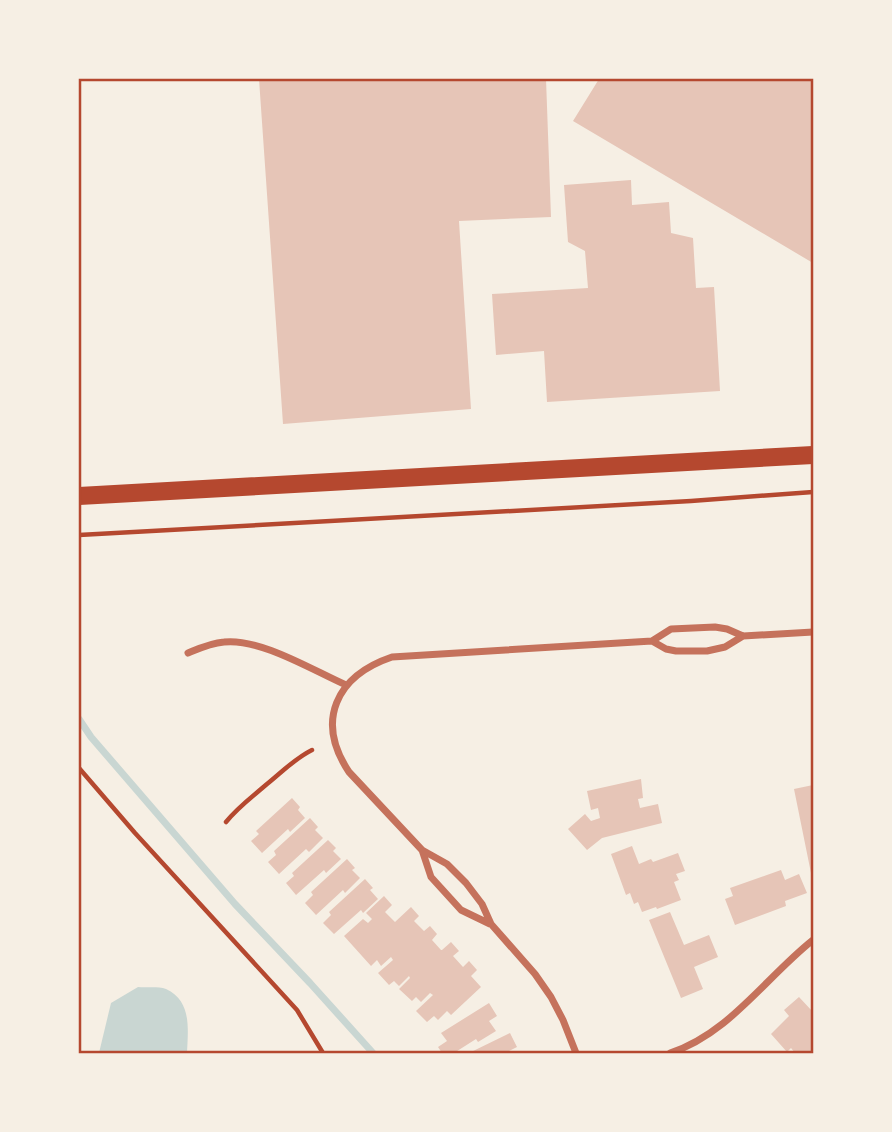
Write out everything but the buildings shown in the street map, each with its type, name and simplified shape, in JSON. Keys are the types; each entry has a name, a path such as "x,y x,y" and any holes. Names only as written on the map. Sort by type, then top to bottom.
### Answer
{"main road":[{"path":"79,496 813,455"}],"street":[{"path":"576,1053 551,997 535,974 491,924 482,904 466,883 447,864 422,849 349,772 334,744 332,726 339,697 346,685 373,663 392,657 652,641 671,629 715,626 743,636 813,632"},
{"path":"652,641 676,651 707,650 725,648 743,636"},
{"path":"188,653 222,642 252,643 346,685"},
{"path":"422,849 431,877 461,910 491,924"},
{"path":"670,1053 699,1041 729,1018 813,940"}],"path":[{"path":"79,535 813,492"},
{"path":"226,822 242,804 285,767 312,750"},
{"path":"79,768 297,1010 323,1053"}],"shaded area":[{"path":"138,987 166,989 180,1001 187,1016 187,1053 99,1053 111,1003"}],"waterway":[{"path":"79,719 91,737 235,904 373,1053"}]}
